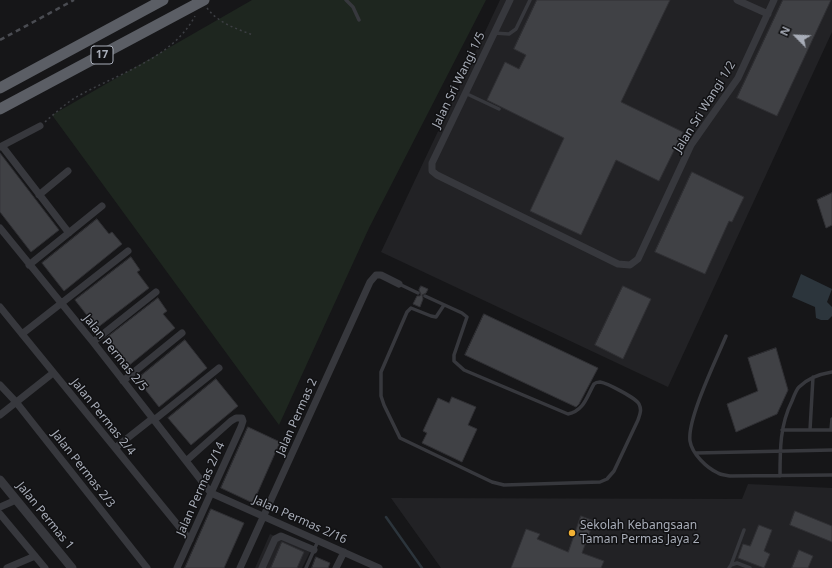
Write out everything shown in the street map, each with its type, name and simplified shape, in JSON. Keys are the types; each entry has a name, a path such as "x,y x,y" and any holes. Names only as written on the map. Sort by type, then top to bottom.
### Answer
{"highway":[{"name":"17","path":"0,88 163,0"},
{"name":"17","path":"0,109 203,1"}],"street":[{"name":"Jalan Sri Wangi 1/5","path":"432,171 432,163 510,0"},
{"path":"737,0 768,14"},
{"name":"Jalan Sri Wangi 1/2","path":"432,171 618,264 630,265 638,259 691,145 738,78 774,0"},
{"path":"40,126 1,147 69,233"},
{"path":"39,194 68,172"},
{"path":"29,265 102,206"},
{"name":"Jalan Permas 2/5","path":"0,228 93,342 211,493"},
{"path":"22,334 128,251"},
{"name":"Jalan Permas 2","path":"240,568 370,282 376,275 381,275 400,284"},
{"path":"93,342 156,292"},
{"name":"Jalan Permas 2/4","path":"0,307 190,540"},
{"path":"124,381 182,333"},
{"path":"115,448 219,368"},
{"path":"0,415 53,373"},
{"name":"Jalan Permas 2/3","path":"0,384 16,402 147,568"},
{"name":"Jalan Permas 2/14","path":"177,568 241,428 242,418 236,418 231,421 186,461"},
{"name":"Jalan Permas 1","path":"0,480 72,568"},
{"name":"Jalan Permas 2/16","path":"211,493 379,568"},
{"path":"0,507 16,500"},
{"path":"0,514 45,568"},
{"path":"262,568 275,539 278,537 281,536 314,550"},
{"path":"336,568 344,552"},
{"path":"7,568 35,556"}],"lane":[{"path":"346,0 353,7 359,20"},
{"path":"494,33 509,34 516,29 530,0"},
{"path":"465,93 499,109"},
{"path":"400,284 418,293"},
{"path":"425,296 462,313 467,317 454,355 454,361 464,370 568,414 576,413 582,407 594,384 599,382 636,400 640,404 641,411 638,420 614,472 607,479 600,482 504,485 492,482 400,438 381,396 381,372 407,312 411,308 436,317 444,305"},
{"path":"726,336 700,398 692,423 690,440 696,453 707,465 718,473 730,476 832,475"},
{"path":"780,476 782,430 788,409 797,390 813,377 832,372"},
{"path":"810,430 813,377"},
{"path":"782,430 831,430 832,419"},
{"path":"696,453 832,450"},
{"path":"730,566 744,530"},
{"path":"306,568 318,540"},
{"path":"730,566 737,563 750,568"}],"path":[{"path":"40,126 57,110 73,99 162,53 185,30 192,21 203,1 212,15 253,36"}],"shaded area":[{"path":"252,0 486,0 369,228 279,425 52,115"},
{"path":"500,0 832,0 832,32 668,387 381,252"},
{"path":"801,274 832,289 827,302 832,307 832,316 828,320 816,318 815,307 792,297"},
{"name":"Sekolah Kebangsaan Taman Permas Jaya 2","path":"748,484 832,488 832,568 441,568 391,498 742,499"},
{"path":"270,534 310,552 302,568 255,568"}],"building":[{"path":"537,0 670,0 621,102 683,132 659,181 616,160 581,235 530,211 564,138 487,100 505,62 519,69 526,55 514,49"},
{"path":"783,0 831,0 777,116 737,98"},
{"path":"0,153 59,230 31,252 0,212"},
{"path":"692,172 744,197 732,222 729,221 705,274 655,252"},
{"path":"832,193 832,225 826,228 817,200"},
{"path":"97,219 109,234 112,232 122,244 64,291 42,263"},
{"path":"131,257 140,270 137,272 149,288 97,328 75,300"},
{"path":"421,286 428,289 426,293 422,295 423,299 420,307 413,304 417,296 420,296 421,294 419,290"},
{"path":"623,286 651,299 623,359 595,345"},
{"path":"158,298 167,311 163,314 175,328 127,367 105,339"},
{"path":"484,314 598,368 579,404 576,407 465,355"},
{"path":"185,340 207,368 159,407 137,379"},
{"path":"776,348 788,390 777,414 736,432 727,404 758,391 748,358"},
{"path":"216,379 238,406 191,445 168,418"},
{"path":"452,397 476,407 468,425 477,429 462,462 422,443 427,433 423,431 438,398 449,403"},
{"path":"248,427 280,442 253,503 221,488"},
{"path":"211,509 244,523 224,568 185,568"},
{"path":"795,511 832,526 832,542 790,525"},
{"path":"581,516 594,521 582,553 604,561 601,568 511,568 526,529 540,534 537,539 568,552"},
{"path":"759,525 772,530 764,551 770,554 764,568 738,558 743,544 750,546"},
{"path":"282,542 304,552 297,568 271,568"},
{"path":"799,550 813,556 808,568 792,568"},
{"path":"316,557 330,563 328,568 312,568"}],"waterway":[{"path":"386,517 422,568"}],"railway":[{"path":"0,40 74,0"}],"place":[{"name":"Sekolah Kebangsaan Taman Permas Jaya 2","path":"572,533"}]}
